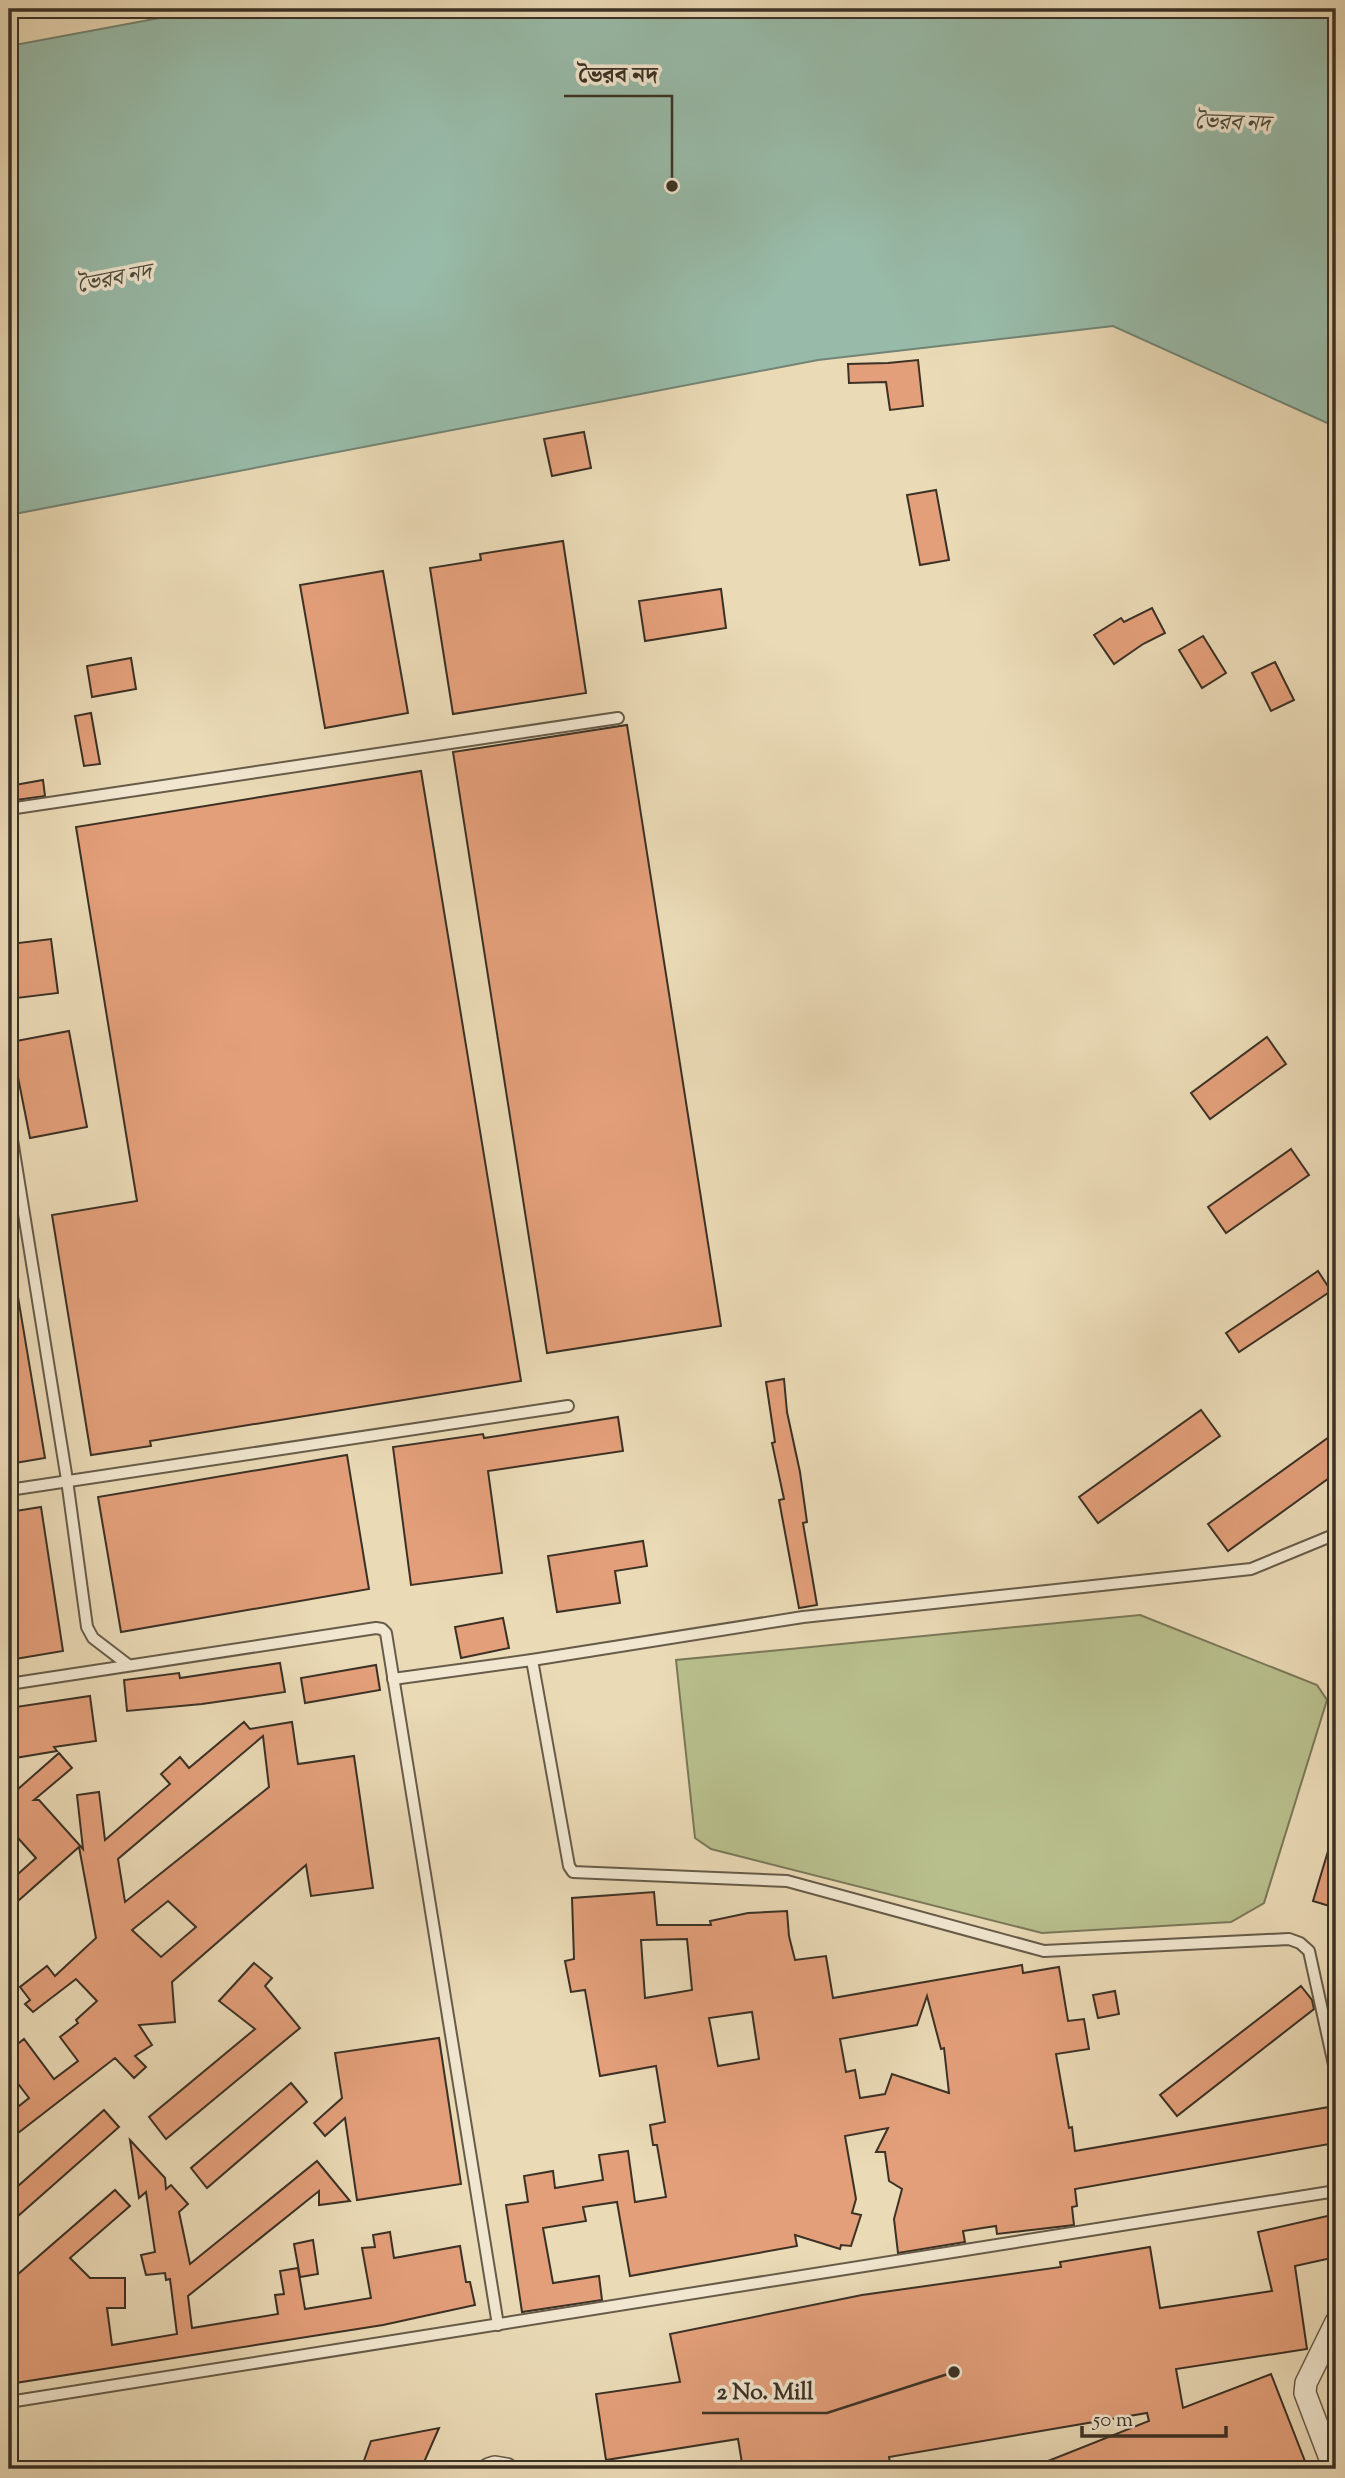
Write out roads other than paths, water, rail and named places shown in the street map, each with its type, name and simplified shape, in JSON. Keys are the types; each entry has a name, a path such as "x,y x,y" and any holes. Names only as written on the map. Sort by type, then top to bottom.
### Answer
{"street":[{"path":"1334,2469 1305,2393 1306,2383 1336,2322"},
{"path":"489,2469 507,2469"}],"lane":[{"path":"9,809 618,718"},
{"path":"9,1121 67,1480 87,1627 93,1638 127,1664"},
{"path":"9,1490 568,1406"},
{"path":"393,1679 803,1617 1251,1569 1336,1534"},
{"path":"9,1684 376,1628 386,1633 498,2325"},
{"path":"532,1660 569,1866 573,1872 787,1881 1044,1951 1289,1939 1300,1943 1308,1951 1336,2074"},
{"path":"9,2402 1336,2191"}],"water":[{"name":"ভৈরব নদ","path":"208,9 1336,9 1336,427 1113,326 818,360 9,515 9,46"}],"place":[{"name":"ভৈরব নদ","path":"672,186"},
{"name":"2 No. Mill","path":"954,2372"}]}
